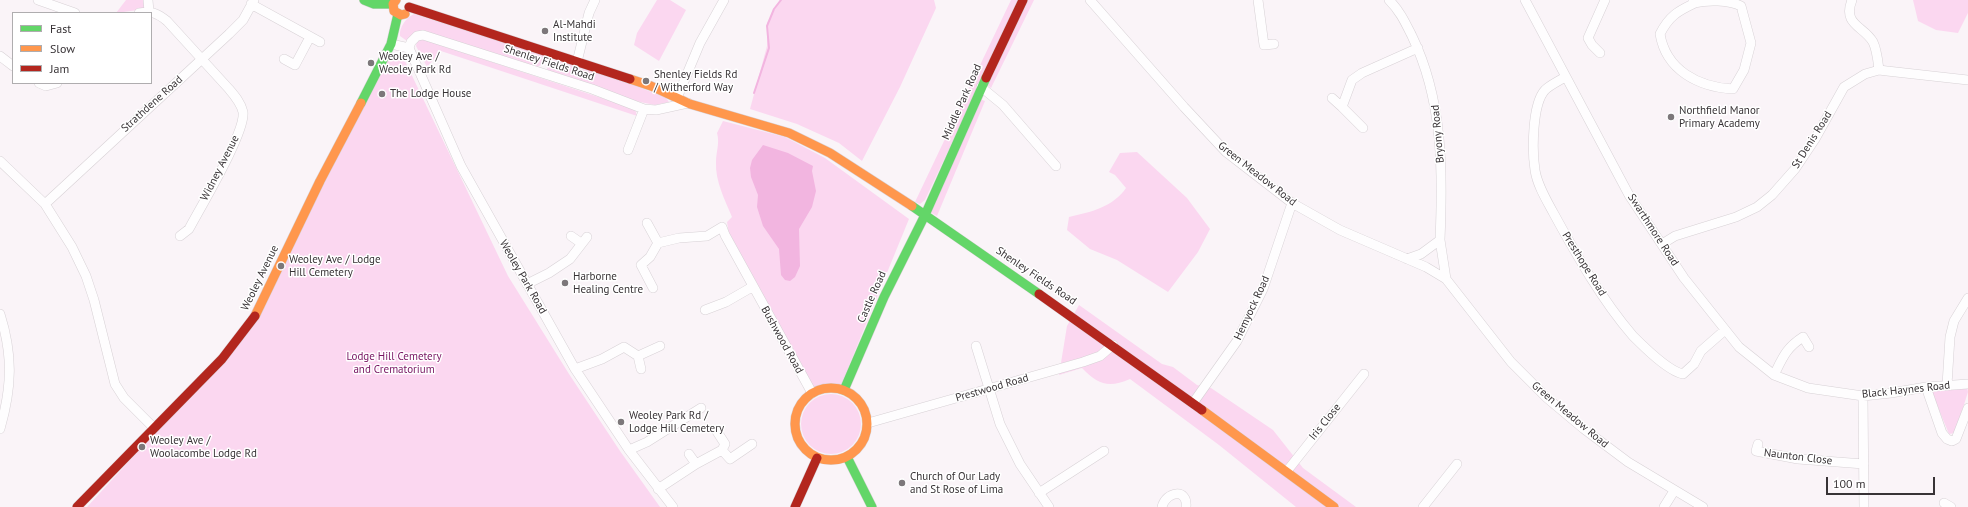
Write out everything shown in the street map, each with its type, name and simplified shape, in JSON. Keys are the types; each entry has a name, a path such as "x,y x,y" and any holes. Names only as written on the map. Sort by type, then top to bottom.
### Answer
{"street":[{"path":"38,0 72,12"},
{"path":"148,0 149,12"},
{"path":"364,0 374,4 394,2 394,12 398,14 406,13 408,3"},
{"path":"577,62 589,13 595,0"},
{"path":"677,98 700,43 724,0"},
{"name":"Middle Park Road","path":"924,215 980,87 1023,0"},
{"name":"Green Meadow Road","path":"1090,0 1184,107 1226,152 1292,203 1340,230 1426,267 1446,279 1511,362 1547,398 1584,429 1628,462 1674,491 1703,507"},
{"path":"1258,0 1264,45"},
{"name":"Bryony Road","path":"1389,0 1400,10 1418,48 1433,90 1438,119 1442,202 1440,240"},
{"name":"Swarthmore Road","path":"1525,0 1629,195 1684,278 1725,330 1739,347 1774,375 1808,388 1844,394"},
{"path":"1600,53 1592,46 1588,38 1605,0"},
{"path":"1852,0 1850,12 1852,21 1873,42 1879,70"},
{"path":"252,2 320,42"},
{"name":"Strathdene Road","path":"45,204 243,20 252,2"},
{"path":"1694,2 1715,2 1737,4 1741,6 1752,43 1744,70 1733,89 1704,84 1676,67 1667,56 1660,34 1666,21 1694,2"},
{"name":"Shenley Fields Road","path":"408,3 577,62 651,86 688,103 788,133 823,150 924,215 1113,345 1287,471 1334,507"},
{"name":"Widney Avenue","path":"152,12 157,13 167,21 202,59 238,100 243,113 237,137 189,229 180,236"},
{"name":"Weoley Avenue","path":"77,507 222,359 253,319 320,181 391,44 398,14"},
{"name":"Shenley Fields Road","path":"409,48 411,42 417,36 422,35 592,89 644,109 656,110 688,103"},
{"path":"284,59 295,65 310,37"},
{"path":"391,44 409,48"},
{"path":"1255,48 1274,44"},
{"name":"Weoley Park Road","path":"409,48 460,166 575,369 629,450 672,507"},
{"path":"1342,107 1352,80 1362,73 1418,48"},
{"path":"0,56 12,65"},
{"name":"St Denis Road","path":"1662,244 1675,236 1736,217 1757,207 1772,195 1795,169 1816,139 1844,87 1865,74 1879,70 1968,80"},
{"name":"Presthope Road","path":"1565,77 1546,89 1541,96 1536,110 1534,150 1535,171 1549,204 1568,240 1607,301 1634,336 1665,365 1678,373 1683,374 1694,364 1701,351 1725,330"},
{"path":"41,84 46,86 53,84"},
{"path":"980,87 1003,105 1056,166"},
{"path":"1332,98 1363,128"},
{"path":"628,150 644,109"},
{"path":"0,161 45,204 72,247 86,276 94,300 115,384 128,402 154,428"},
{"name":"Hemyock Road","path":"1193,403 1237,341 1260,296 1292,203"},
{"name":"Castle Road","path":"844,390 884,298 924,215"},
{"path":"647,223 658,243 650,257 641,265 653,288"},
{"name":"Bushwood Road","path":"658,243 679,238 707,236 722,227 724,235 752,287 812,393"},
{"path":"527,284 549,273 566,261 584,240 571,236"},
{"path":"1407,259 1422,254 1440,240"},
{"name":"Green Meadow Road","path":"1440,240 1446,279"},
{"path":"705,310 731,299 752,287"},
{"path":"1947,385 1950,337 1954,321 1968,298"},
{"path":"0,314 8,338 10,369 7,406 0,429"},
{"path":"1774,375 1787,349 1795,342 1803,337 1809,347"},
{"name":"Prestwood Road","path":"868,423 989,390 1083,362 1100,356 1113,345"},
{"path":"638,356 660,346"},
{"path":"976,346 1003,430 1020,464 1049,507"},
{"path":"575,369 602,359 624,347 638,356 641,369"},
{"name":"Iris Close","path":"1287,471 1364,374"},
{"name":"Black Haynes Road","path":"1844,394 1863,396 1891,394 1926,387 1968,384"},
{"path":"1926,387 1942,433 1947,440 1952,441 1956,439 1968,408"},
{"path":"829,388 844,390 859,401 868,423 864,439 860,446 847,457 834,460 817,458 805,450 801,444 795,430 798,409 812,393 829,388"},
{"path":"1863,396 1864,507"},
{"path":"629,450 647,442 701,408"},
{"path":"658,489 696,464 722,450 725,444 716,430"},
{"path":"722,450 730,460 752,444"},
{"path":"1040,493 1104,451"},
{"name":"Naunton Close","path":"1755,451 1798,459 1864,464"},
{"path":"689,454 696,464"},
{"path":"847,457 870,502 878,507"},
{"path":"795,507 817,458"},
{"path":"1423,507 1458,464"},
{"path":"1664,507 1674,491"},
{"path":"1162,507 1166,498 1173,494 1180,494 1184,498 1186,507"}],"green space":[{"path":"126,0 145,0 145,9 117,12"},
{"path":"657,0 670,0 686,10 659,61 634,45 637,33"},
{"path":"780,0 934,0 936,8 900,87 862,161 839,143 797,124 750,109 767,46 767,23"},
{"path":"1011,0 1019,0 925,200 920,204 915,202"},
{"path":"1026,0 1034,0 991,88 988,85"},
{"path":"1913,0 1968,0 1968,13 1958,33 1936,30 1918,21"},
{"path":"414,14 544,55 544,63 537,67 421,32 407,41 400,36 401,29 406,20"},
{"path":"422,39 635,109 637,116 441,51 427,67 416,46 417,41"},
{"name":"Lodge Hill Cemetery and Crematorium","path":"386,58 404,59 508,276 569,374 620,451 660,507 87,507 154,434 225,361"},
{"path":"554,60 629,83 666,98 669,102 655,105 635,101 549,72 547,69 548,63"},
{"path":"980,99 985,101 937,216 930,212"},
{"path":"723,121 785,137 825,158 909,219 839,390 816,389 813,386 730,241 727,222 732,217 721,190 716,169 717,133"},
{"path":"1137,152 1187,198 1210,229 1198,252 1168,292 1117,260 1090,249 1067,230 1069,217 1101,208 1115,200 1121,194 1126,188 1115,175 1109,172 1120,153"},
{"path":"1079,305 1162,364 1173,367 1197,385 1211,388 1273,430 1303,468 1356,507 1340,507 1274,457 1330,507 1296,507 1219,445 1130,379 1123,382 1110,384 1104,383 1093,378 1082,368 1059,375 1067,326"},
{"path":"1967,387 1968,392 1955,433 1949,434 1932,393 1933,389"},
{"path":"831,394 848,399 856,407 861,424 856,441 848,449 831,454 814,449 806,441 801,424 806,407 814,399"}],"shaded area":[{"path":"763,145 788,153 813,166 812,171 816,191 812,207 799,229 800,266 795,277 790,281 785,280 781,275 779,249 763,226 757,207 758,195 751,177 750,168 752,160"}],"waterway":[{"path":"754,93 769,48 767,26 774,9 781,0"}],"traffic: fast":[{"path":"364,0 374,4 393,4"},
{"path":"361,103 391,44 398,14"},
{"path":"844,390 884,297 925,215 986,78"},
{"path":"912,206 1039,294"},
{"path":"847,457 872,507"}],"traffic: slow":[{"path":"396,0 393,4 394,11 401,15 405,14"},
{"path":"630,79 651,86 690,104 789,133 830,153 912,206"},
{"path":"255,316 320,181 361,103"},
{"path":"824,388 838,388 857,398 867,417 867,424 867,431 857,450 838,460 824,460 805,450 795,431 795,417 805,398 824,388"},
{"path":"1202,410 1334,507"}],"traffic: jam":[{"path":"986,78 1023,0"},
{"path":"409,7 630,79"},
{"path":"1039,294 1202,410"},
{"path":"77,507 222,359 255,316"},
{"path":"795,507 817,458"}],"place":[{"name":"Al-Mahdi Institute","path":"545,31"},
{"name":"Weoley Ave / Weoley Park Rd","path":"371,63"},
{"name":"Shenley Fields Rd / Witherford Way","path":"646,81"},
{"name":"The Lodge House","path":"382,94"},
{"name":"Northfield Manor Primary Academy","path":"1671,117"},
{"name":"Weoley Ave / Lodge Hill Cemetery","path":"281,266"},
{"name":"Harborne Healing Centre","path":"565,283"},
{"name":"Weoley Park Rd / Lodge Hill Cemetery","path":"621,422"},
{"name":"Weoley Ave / Woolacombe Lodge Rd","path":"142,447"},
{"name":"Church of Our Lady and St Rose of Lima","path":"902,483"}]}
